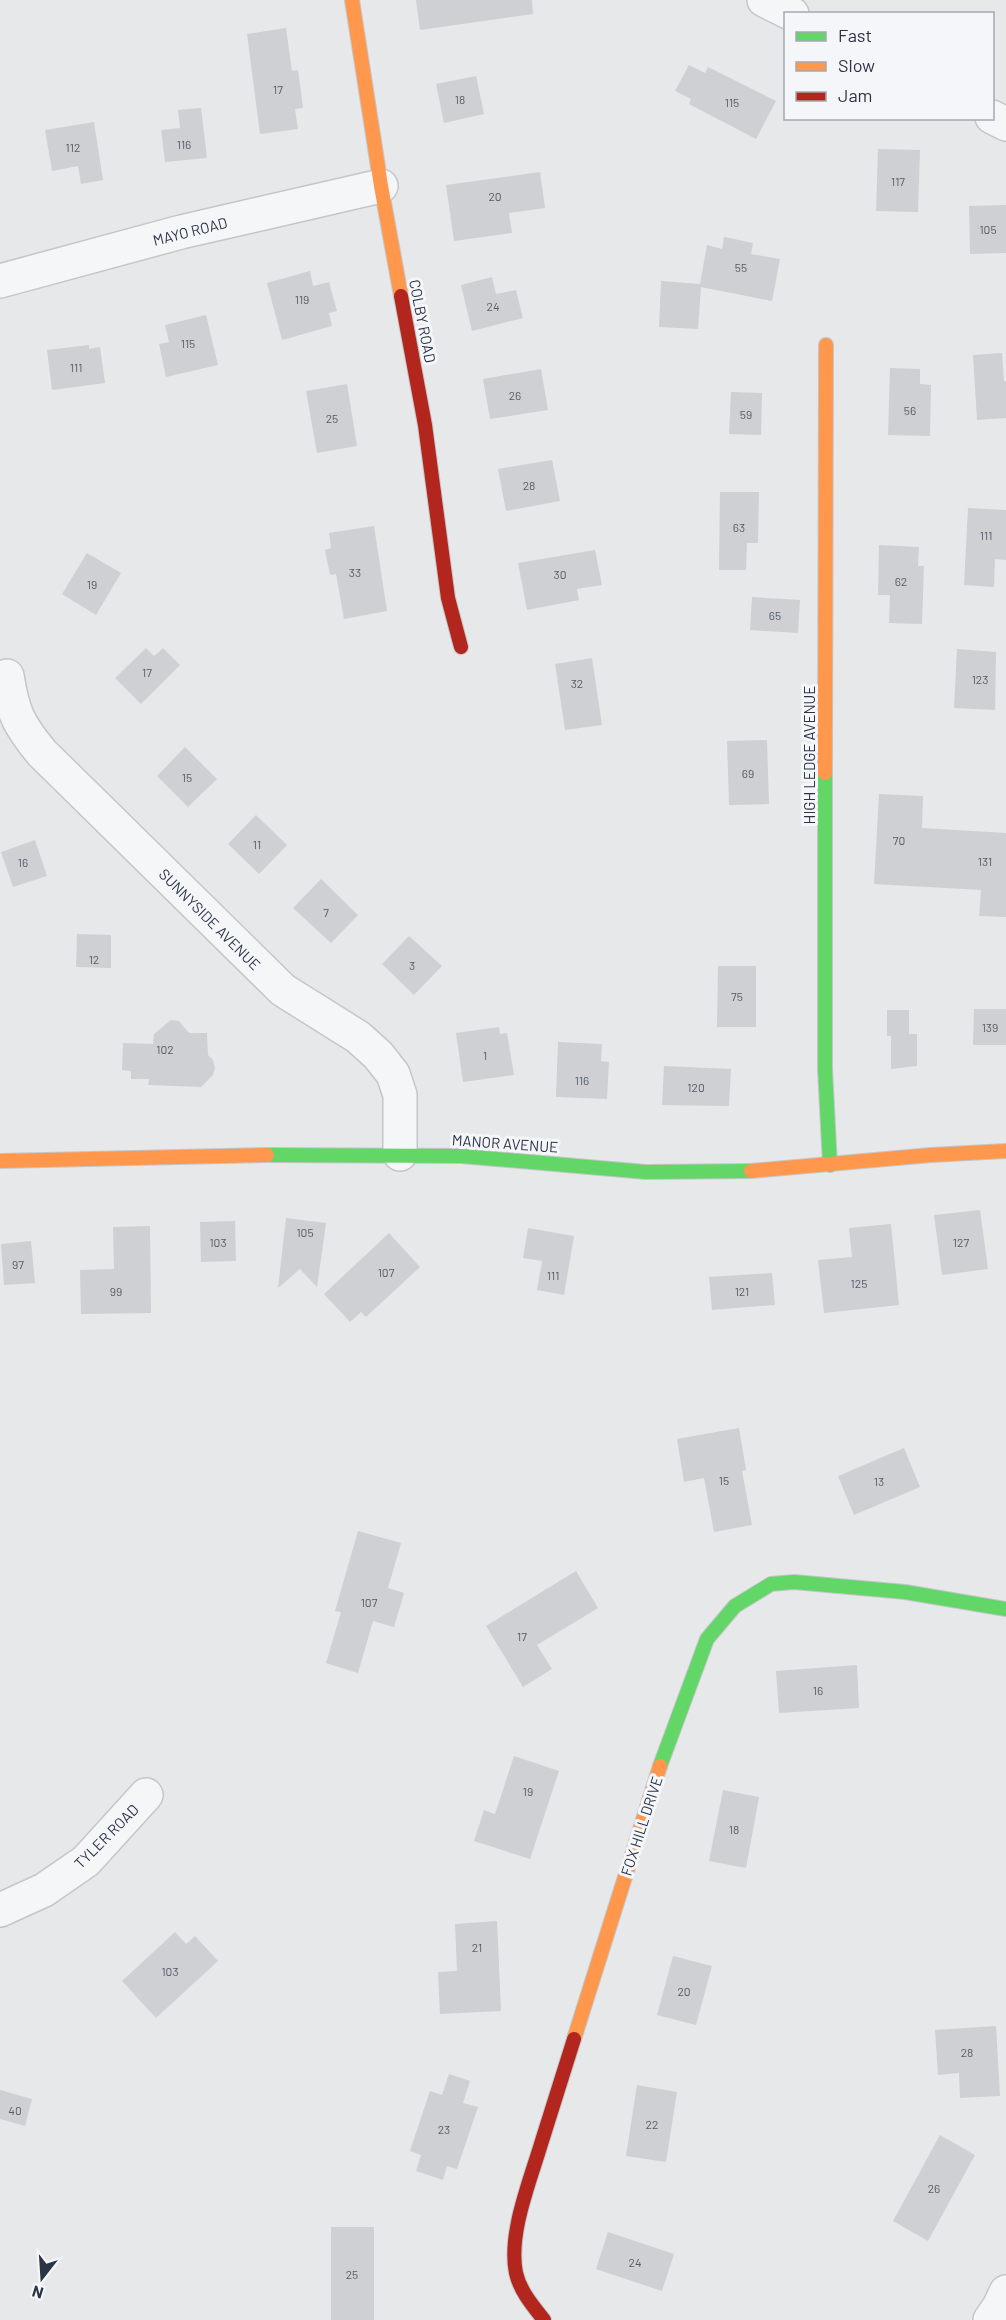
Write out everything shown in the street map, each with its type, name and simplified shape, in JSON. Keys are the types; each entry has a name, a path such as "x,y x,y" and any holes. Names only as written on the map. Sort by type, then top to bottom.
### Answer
{"street":[{"name":"COLBY ROAD","path":"352,0 381,186 425,425 448,598 461,647"},
{"path":"764,0 788,12"},
{"name":"MAYO ROAD","path":"0,280 181,232 381,186"},
{"name":"HIGH LEDGE AVENUE","path":"826,345 825,1069 830,1165"},
{"name":"SUNNYSIDE AVENUE","path":"7,676 12,705 23,730 42,753 283,990 358,1037 378,1054 393,1074 400,1095 400,1154"},
{"name":"MANOR AVENUE","path":"0,1161 400,1154 529,1160 657,1172 705,1174 1006,1150"},
{"name":"FOX HILL DRIVE","path":"544,2320 529,2301 517,2277 514,2249 526,2193 656,1778 707,1639 735,1606 771,1584 794,1582 905,1592 1006,1609"},
{"name":"TYLER ROAD","path":"0,1910 44,1890 86,1861 146,1794"},
{"path":"990,2320 1006,2292"}],"building":[{"path":"416,0 532,0 533,14 420,30"},
{"path":"286,28 292,71 298,70 303,108 295,109 298,129 260,134 247,34"},
{"path":"689,65 705,73 708,67 776,101 756,139 689,104 691,99 675,91"},
{"path":"476,76 484,114 444,123 436,84"},
{"path":"201,108 207,158 165,162 161,130 180,128 178,110"},
{"path":"94,122 103,180 81,184 78,166 52,171 45,130"},
{"path":"878,149 920,150 918,212 876,211"},
{"path":"540,172 545,208 509,213 512,233 454,241 446,185"},
{"path":"1006,205 1006,253 970,254 969,206"},
{"path":"724,237 753,243 751,254 780,259 772,301 701,287 698,329 659,327 661,281 700,284 707,245 722,249"},
{"path":"310,271 313,286 329,282 337,311 329,313 332,326 282,340 267,283"},
{"path":"492,277 496,294 516,290 523,318 472,331 461,285"},
{"path":"206,315 218,365 166,377 159,344 169,342 165,325"},
{"path":"89,345 89,349 100,347 105,383 52,390 47,350"},
{"path":"1002,353 1004,381 1006,381 1006,418 977,420 973,355"},
{"path":"890,368 920,369 920,384 931,385 930,436 888,435"},
{"path":"541,369 548,410 490,419 483,379"},
{"path":"347,384 357,446 317,453 306,391"},
{"path":"731,392 762,393 761,435 729,434"},
{"path":"552,460 560,501 506,511 498,469"},
{"path":"720,492 759,492 758,543 747,543 746,570 719,570"},
{"path":"968,508 1006,510 1006,560 995,559 994,587 964,585"},
{"path":"374,526 387,611 344,619 336,574 330,575 325,550 331,548 329,533"},
{"path":"879,545 919,547 918,566 924,566 922,624 889,623 890,595 878,595"},
{"path":"595,550 602,585 577,589 579,600 527,610 518,563"},
{"path":"87,553 121,573 96,615 62,594"},
{"path":"752,597 800,600 798,633 750,630"},
{"path":"146,648 154,656 163,648 180,665 141,704 115,678"},
{"path":"957,649 996,652 995,710 954,708"},
{"path":"592,658 602,725 565,730 555,664"},
{"path":"767,740 769,804 729,805 727,741"},
{"path":"185,747 217,779 188,807 157,776"},
{"path":"879,794 923,796 922,828 1006,833 1006,917 979,916 981,890 874,884"},
{"path":"256,815 287,845 259,874 228,844"},
{"path":"35,840 47,876 13,887 1,852"},
{"path":"321,879 358,915 331,943 293,908"},
{"path":"77,934 111,935 111,968 76,967"},
{"path":"409,936 442,966 414,995 382,964"},
{"path":"718,966 756,966 756,1027 717,1027"},
{"path":"974,1009 1006,1009 1006,1045 973,1045"},
{"path":"887,1010 909,1010 909,1034 917,1034 917,1066 891,1069 891,1036 887,1036"},
{"path":"171,1020 179,1021 189,1033 207,1033 208,1055 213,1060 215,1068 213,1075 201,1087 148,1085 149,1079 131,1079 131,1071 122,1070 123,1043 153,1044 154,1034"},
{"path":"499,1027 500,1034 507,1033 514,1075 463,1082 456,1033"},
{"path":"558,1042 602,1044 601,1061 609,1062 607,1099 556,1097"},
{"path":"664,1066 731,1069 729,1106 662,1105"},
{"path":"980,1210 988,1269 942,1275 934,1215"},
{"path":"286,1218 326,1223 317,1287 300,1269 278,1288"},
{"path":"235,1221 236,1261 201,1262 200,1222"},
{"path":"891,1224 899,1305 824,1313 818,1260 852,1257 849,1228"},
{"path":"150,1226 151,1313 81,1314 80,1270 114,1269 113,1227"},
{"path":"528,1228 574,1236 564,1295 537,1290 542,1261 523,1258"},
{"path":"389,1233 420,1267 366,1317 361,1312 350,1322 324,1294"},
{"path":"31,1241 35,1283 4,1285 1,1244"},
{"path":"772,1273 775,1305 712,1310 709,1277"},
{"path":"739,1428 746,1470 742,1471 752,1525 714,1532 704,1478 684,1482 677,1439"},
{"path":"904,1448 920,1487 854,1515 838,1476"},
{"path":"358,1531 401,1543 388,1588 404,1593 394,1627 373,1621 358,1673 326,1663 341,1612 335,1611"},
{"path":"576,1571 598,1608 537,1645 552,1669 523,1687 486,1626"},
{"path":"857,1665 859,1708 779,1713 776,1671"},
{"path":"514,1756 559,1771 530,1859 474,1841 484,1810 495,1814"},
{"path":"723,1790 759,1797 746,1868 709,1861"},
{"path":"497,1921 501,2011 440,2014 438,1972 457,1971 455,1924"},
{"path":"175,1932 186,1944 195,1936 218,1961 156,2018 122,1981"},
{"path":"673,1956 712,1966 696,2025 657,2015"},
{"path":"996,2026 1000,2096 960,2098 959,2073 938,2075 935,2030"},
{"path":"449,2074 470,2081 463,2103 478,2107 457,2169 447,2166 443,2180 416,2171 421,2155 410,2151 430,2091 442,2095"},
{"path":"637,2085 677,2092 666,2162 626,2156"},
{"path":"0,2090 32,2099 25,2126 0,2119"},
{"path":"940,2135 975,2155 928,2241 893,2221"},
{"path":"331,2227 374,2227 374,2320 331,2320"},
{"path":"608,2232 674,2254 662,2291 596,2269"}],"traffic: fast":[{"path":"825,773 825,1069 830,1165"},
{"path":"267,1155 461,1156 646,1172 751,1171"},
{"path":"660,1766 707,1639 735,1606 771,1584 794,1582 905,1592 1006,1609"}],"traffic: slow":[{"path":"352,0 401,296"},
{"path":"825,773 826,345"},
{"path":"751,1171 931,1155 1006,1151"},
{"path":"0,1161 267,1155"},
{"path":"574,2039 660,1766"}],"traffic: jam":[{"path":"401,296 425,425 448,598 461,647"},
{"path":"544,2320 527,2298 518,2280 514,2258 515,2242 526,2191 574,2039"}]}
